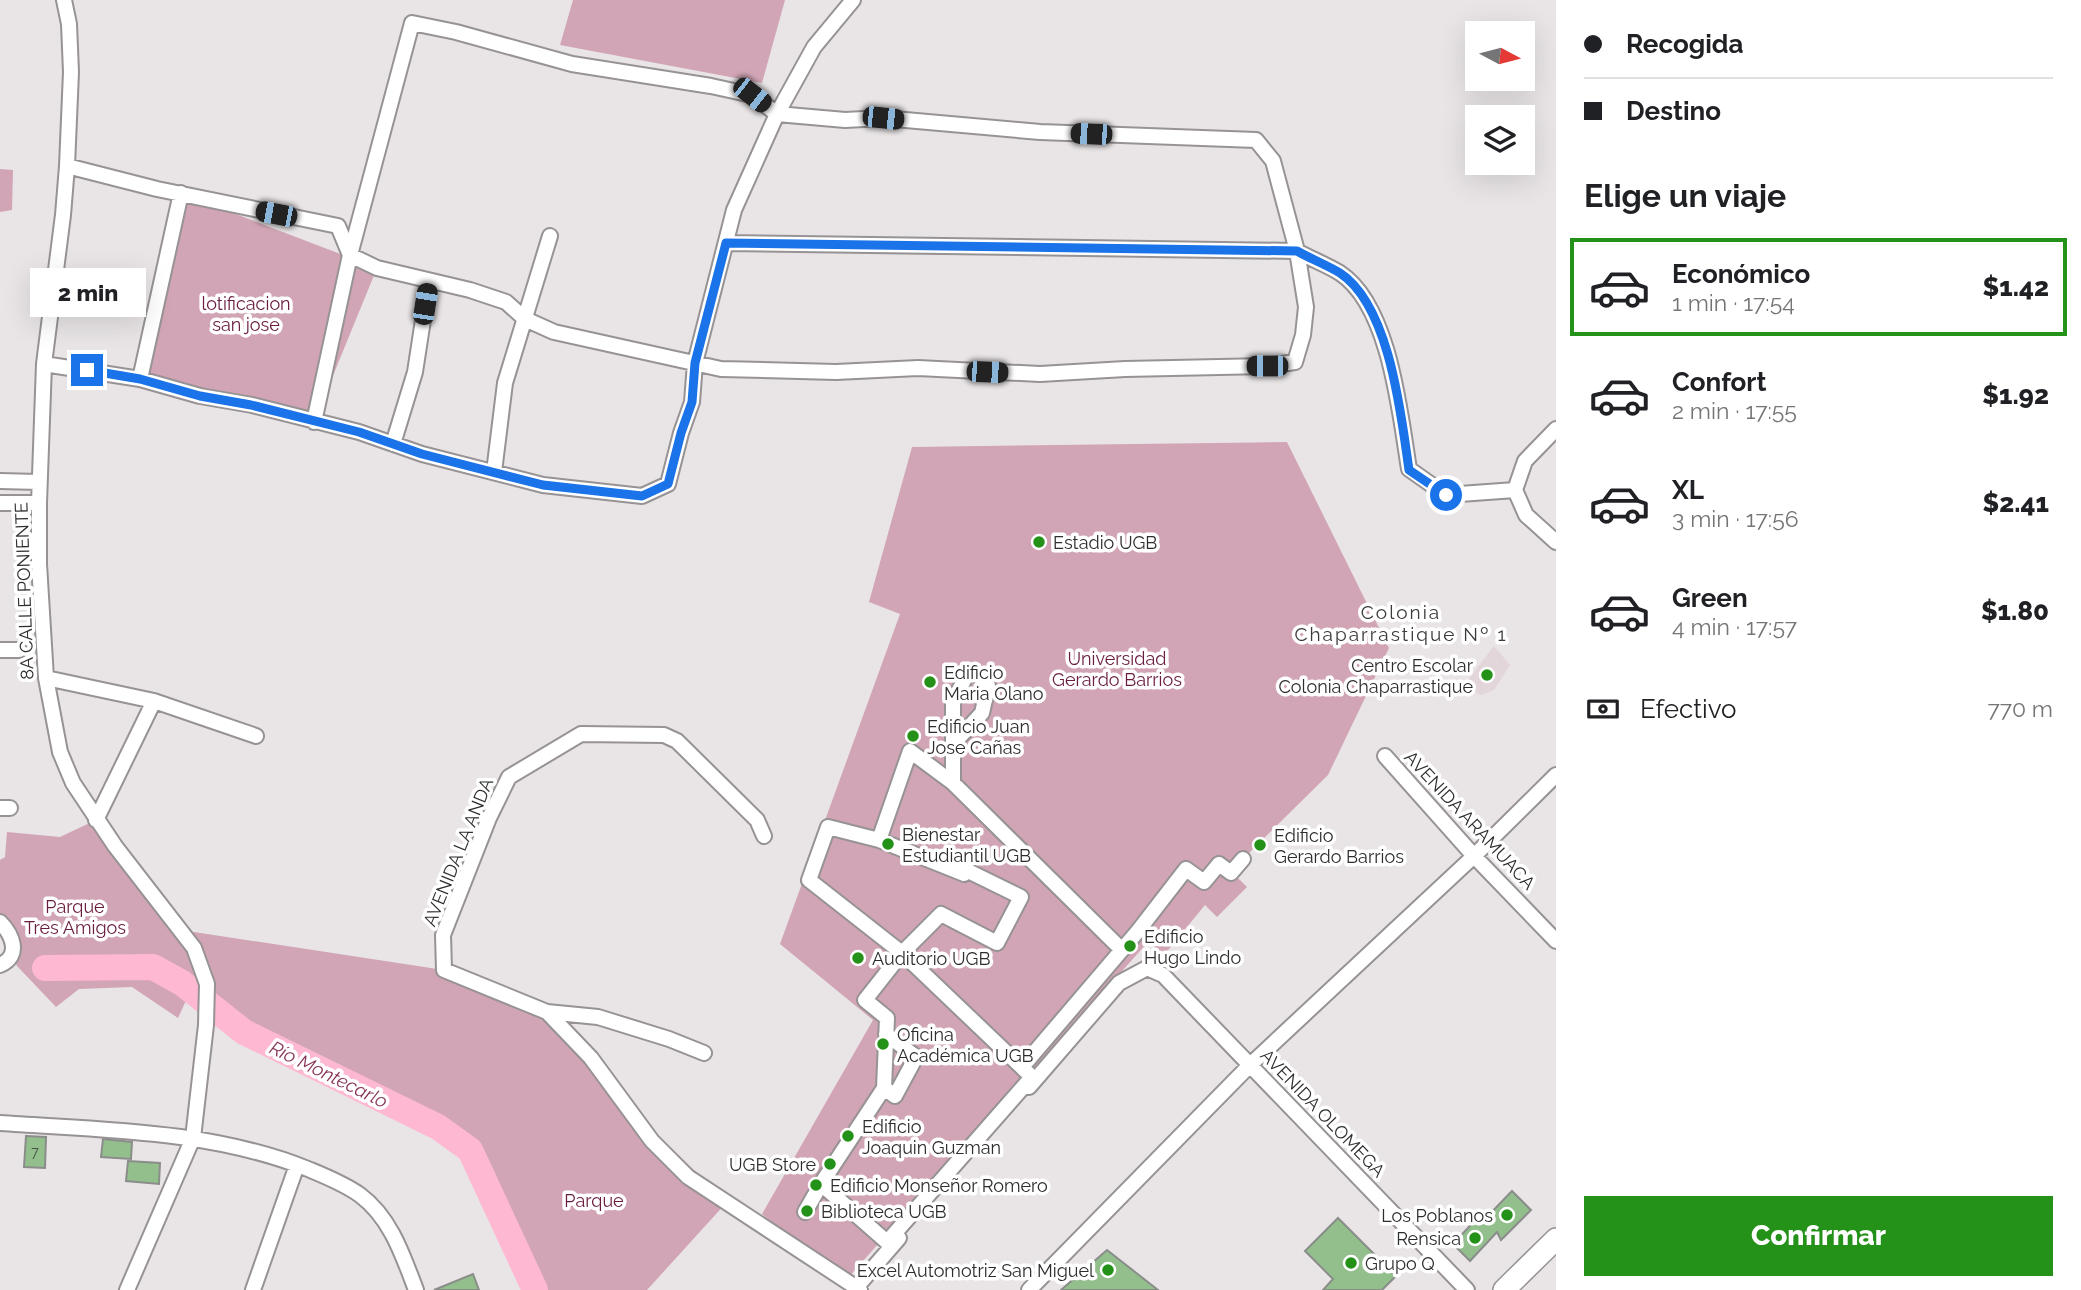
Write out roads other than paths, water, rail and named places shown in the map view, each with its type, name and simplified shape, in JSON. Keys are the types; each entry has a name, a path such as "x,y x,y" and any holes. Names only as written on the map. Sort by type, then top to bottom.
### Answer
{"highway":[{"path":"1504,1290 1556,1239"}],"street":[{"name":"8A CALLE PONIENTE","path":"64,0 69,24 71,72 67,166 44,364 38,503 46,678 60,752 73,783 96,820 194,947 206,984 206,1025 193,1138 127,1290"},
{"path":"44,364 140,379 200,396 251,405 359,432 422,454 543,485 642,496 668,484 692,402 695,363 734,210 777,114 814,47 853,0"},
{"path":"67,166 338,226 350,255 377,268 470,290 506,302 525,319 554,332 721,369 836,372 918,368 1040,374 1267,366 1295,362 1303,335 1306,307 1297,251 1273,161 1256,140 1040,132 883,118 845,120 777,114 752,95 572,64 456,32 412,23 350,255 314,422"},
{"path":"140,379 181,193"},
{"path":"494,472 505,383 550,236"},
{"path":"726,243 1297,251 1341,274 1358,290 1377,320 1397,394 1409,470 1446,495 1515,490"},
{"path":"393,444 415,372 429,281"},
{"path":"1556,429 1525,461 1515,490 1527,515 1556,542"},
{"path":"0,481 40,482"},
{"path":"0,503 38,503"},
{"path":"0,650 19,650"},
{"path":"46,678 154,701 256,736"},
{"path":"96,820 154,701"},
{"name":"AVENIDA LA ANDA","path":"764,836 757,820 677,741 664,735 581,734 509,777 489,818 443,935 444,970 547,1012 591,1058 652,1141 688,1177 857,1289"},
{"path":"952,745 953,783"},
{"path":"879,840 911,751 953,783 1122,950"},
{"name":"AVENIDA ARAMUACA","path":"1385,756 1474,856 1556,941"},
{"path":"1029,1290 1250,1065 1474,856 1556,775"},
{"path":"805,1212 821,1184 884,1088 887,1018 865,1000 902,953 941,914 997,943 1021,897 966,870 964,874 879,840 828,827 809,880 902,953 1032,1077 887,1242 821,1184"},
{"path":"1022,1067 1122,950 1186,869 1204,882 1219,864 1231,873 1243,859"},
{"path":"0,922 14,942 13,952 5,963 0,965"},
{"name":"AVENIDA OLOMEGA","path":"857,1289 1119,983 1147,968 1163,975 1467,1290"},
{"path":"547,1012 598,1017 670,1039 704,1054"},
{"path":"884,1088 895,1096 916,1057 886,1034"},
{"path":"0,1122 193,1138 250,1149 324,1176 360,1195 380,1215 393,1234 416,1290"},
{"path":"253,1290 296,1165"}],"waterway":[{"name":"Río Montecarlo","path":"45,968 153,967 182,983 244,1032 438,1127 470,1150 535,1290"}],"place":[{"name":"Estadio UGB","path":"1039,542"},
{"name":"Centro Escolar Colonia Chaparrastique","path":"1487,675"},
{"name":"Edificio Maria Olano","path":"930,682"},
{"name":"Edificio Juan Jose Cañas","path":"913,736"},
{"name":"Bienestar Estudiantil UGB","path":"888,844"},
{"name":"Edificio Gerardo Barrios","path":"1260,845"},
{"name":"Edificio Hugo Lindo","path":"1130,946"},
{"name":"Auditorio UGB","path":"858,958"},
{"name":"Oficina Académica UGB","path":"883,1044"},
{"name":"Edificio Joaquin Guzman","path":"848,1136"},
{"name":"UGB Store","path":"830,1164"},
{"name":"Edificio Monseñor Romero","path":"816,1185"},
{"name":"Biblioteca UGB","path":"807,1211"},
{"name":"Los Poblanos","path":"1507,1215"},
{"name":"Rensica","path":"1475,1238"},
{"name":"Grupo Q","path":"1351,1263"},
{"name":"Excel Automotriz San Miguel","path":"1108,1270"}],"district":[{"name":"Colonia Chaparrastique Nº 1","path":"1401,623"}],"park label":[{"name":"lotificacion san jose","path":"246,313"},
{"name":"Universidad Gerardo Barrios","path":"1117,668"},
{"name":"Parque Tres Amigos","path":"75,916"},
{"name":"Parque","path":"594,1200"}]}
